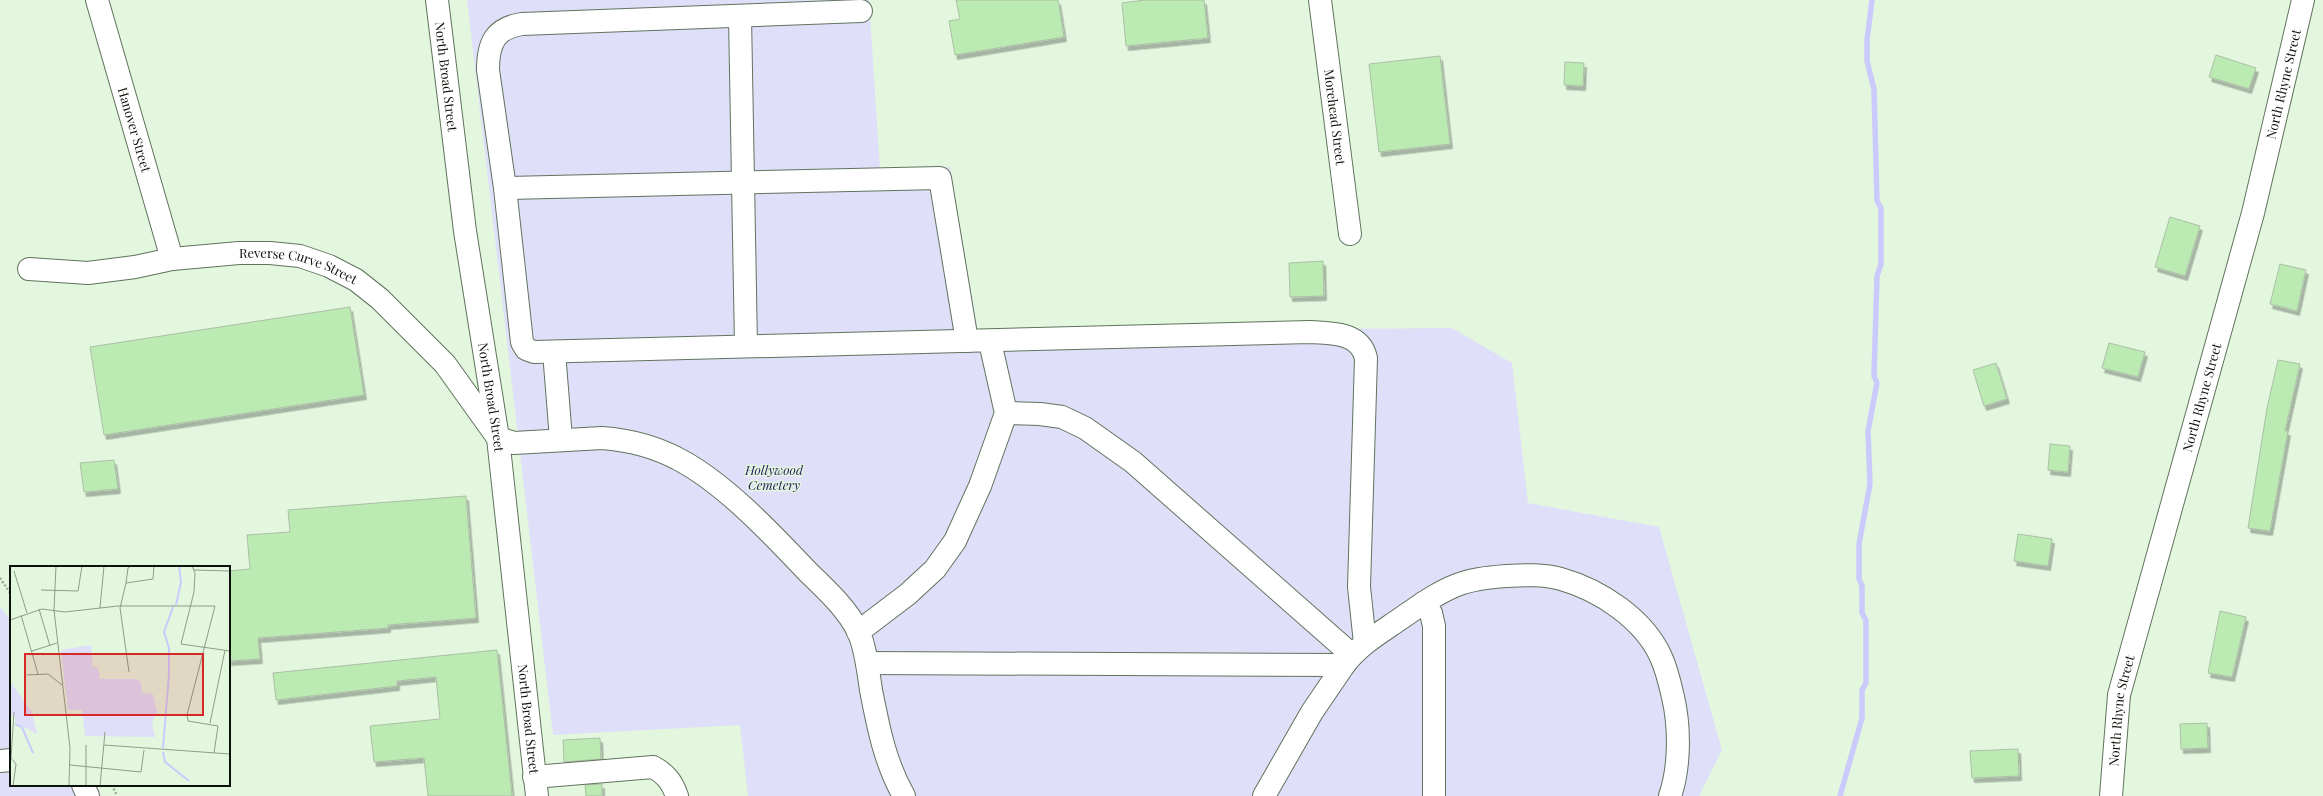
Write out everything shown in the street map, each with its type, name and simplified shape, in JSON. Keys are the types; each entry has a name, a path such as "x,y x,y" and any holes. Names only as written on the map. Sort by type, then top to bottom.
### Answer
{"street":[{"name":"Hanover Street","path":"97,0 172,259"},
{"name":"North Broad Street","path":"437,0 465,231 498,438 536,787"},
{"name":"Morehead Street","path":"1320,0 1350,234"},
{"name":"North Rhyne Street","path":"2111,796 2119,695 2253,213 2303,0"},
{"path":"861,11 522,24 509,26 497,33 489,50 488,70 505,188 522,342 526,349 534,352 554,352 746,346 967,341 990,342 1310,332 1342,334 1355,341 1364,351 1366,358 1359,587 1354,654"},
{"path":"740,16 746,346"},
{"path":"505,188 940,178 967,341"},
{"name":"Reverse Curve Street","path":"28,269 88,273 135,267 172,259 239,253 270,253 300,256 329,266 356,280 380,299 445,364 486,419 498,438"},
{"path":"858,632 908,594 945,558 955,541 980,486 1006,413 990,342"},
{"path":"554,352 561,439"},
{"path":"1006,413 1040,414 1062,417 1085,428 1139,467 1354,654"},
{"path":"498,438 514,443 561,439 617,439 648,446 682,461 721,489 782,545 833,597 858,632 867,663 877,723 892,772 904,796"},
{"path":"1264,796 1312,712 1354,654 1424,603 1458,584 1492,577 1529,575 1560,579 1577,585 1621,610 1640,626 1661,656 1668,676 1675,708 1677,729 1676,756 1670,796"},
{"path":"1424,603 1431,614 1434,626 1434,796"},
{"path":"867,663 1354,654"},
{"path":"536,787 653,767 662,772 672,783 677,796"},
{"path":"83,786 88,796"}],"path":[{"path":"0,578 10,593"},
{"path":"112,786 117,796"}],"green space":[{"name":"Hollywood Cemetery","path":"467,0 869,0 880,169 950,167 978,332 1452,328 1512,363 1528,503 1659,527 1722,750 1699,796 748,796 740,725 553,735"},
{"path":"0,606 10,620 10,786 97,786 101,796 0,796"}],"building":[{"path":"956,0 1058,0 1064,37 955,55 949,21 960,19"},
{"path":"1145,0 1204,0 1208,38 1126,46 1122,3"},
{"path":"2216,55 2256,68 2249,89 2209,77"},
{"path":"1440,56 1450,144 1379,152 1369,64"},
{"path":"1565,62 1584,63 1583,86 1564,85"},
{"path":"2170,217 2200,226 2185,276 2155,267"},
{"path":"1323,261 1324,296 1290,297 1289,263"},
{"path":"2280,264 2306,270 2297,311 2270,304"},
{"path":"350,307 364,395 104,435 90,347"},
{"path":"2109,343 2145,352 2138,377 2102,368"},
{"path":"2278,360 2300,364 2285,431 2288,431 2270,531 2248,528 2267,408"},
{"path":"1996,363 2007,399 1984,406 1973,370"},
{"path":"2050,444 2070,446 2068,472 2048,470"},
{"path":"114,460 118,489 84,492 80,463"},
{"path":"466,496 476,618 388,625 388,628 258,638 260,659 230,661 230,571 250,569 247,535 290,532 288,510"},
{"path":"2018,534 2052,539 2048,566 2014,561"},
{"path":"2220,611 2246,617 2232,677 2208,673"},
{"path":"497,650 512,796 428,796 424,758 374,762 370,726 440,719 436,677 397,681 397,686 276,700 273,673"},
{"path":"2207,723 2208,748 2181,749 2180,724"},
{"path":"600,738 601,759 564,762 563,740"},
{"path":"2018,749 2019,776 1972,778 1970,751"},
{"path":"602,784 602,796 586,796 585,785"}],"waterway":[{"path":"1840,796 1862,718 1862,690 1866,683 1866,620 1862,613 1862,586 1859,579 1859,544 1870,484 1868,431 1877,383 1874,376 1877,276 1881,264 1881,208 1877,201 1874,89 1867,61 1867,40 1872,0"}]}
